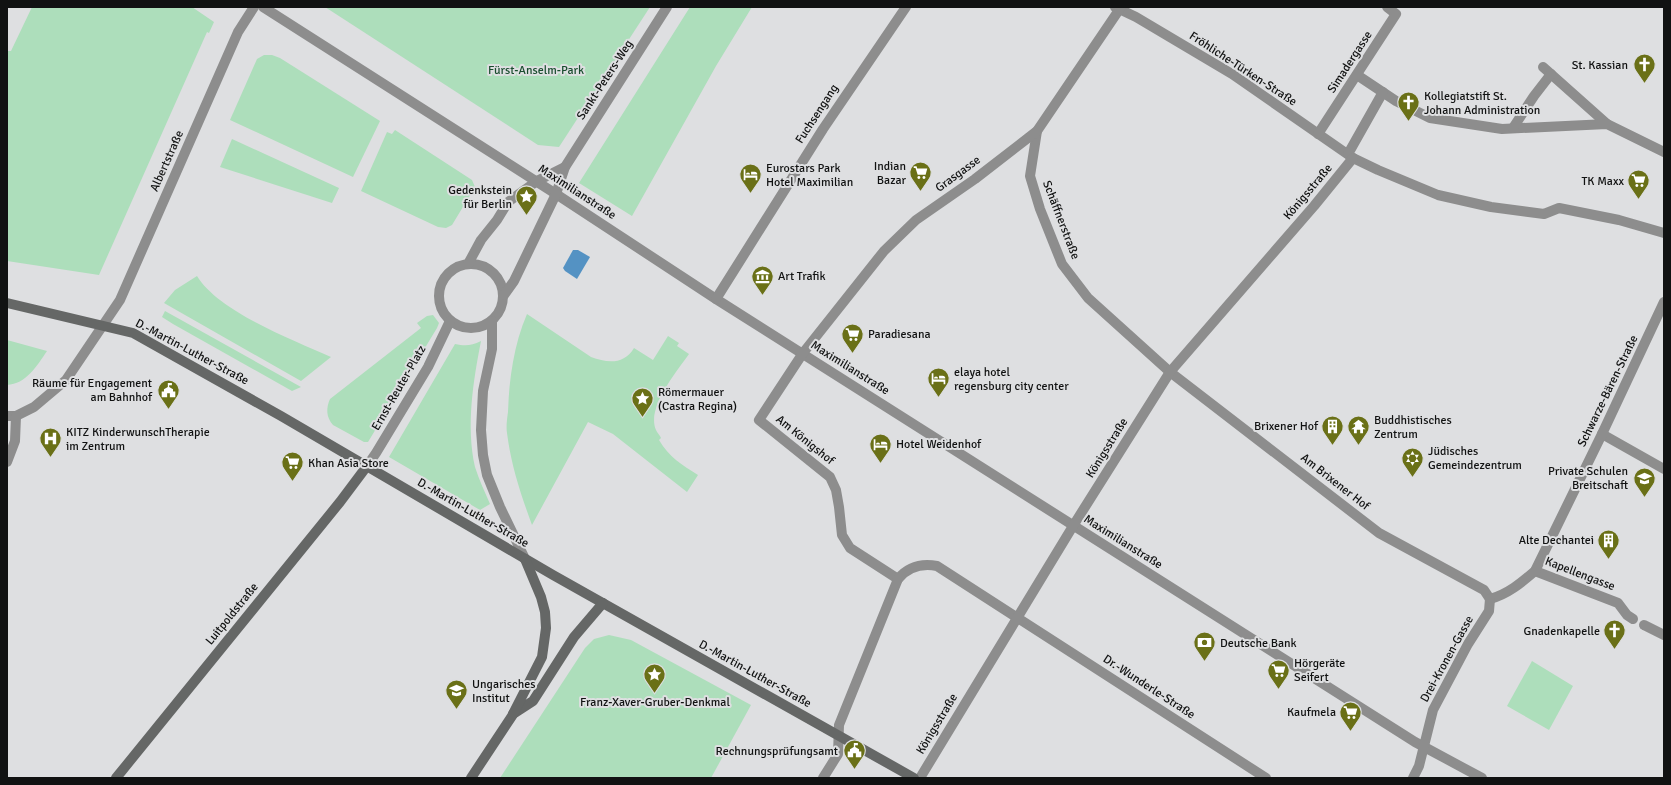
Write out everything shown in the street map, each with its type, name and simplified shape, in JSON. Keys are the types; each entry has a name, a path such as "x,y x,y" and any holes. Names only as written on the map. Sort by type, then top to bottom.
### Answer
{"street":[{"name":"Albertstraße","path":"11,416 34,407 66,380 120,300 238,32 254,7"},
{"name":"Maximilianstraße","path":"263,7 537,181 716,299 1073,526 1424,748 1482,778"},
{"name":"Sankt-Peters-Weg","path":"556,194 565,167 667,7"},
{"name":"Fuchsengang","path":"716,299 822,129 906,7"},
{"name":"Simadergasse","path":"1318,134 1396,14 1387,7"},
{"name":"Grasgasse","path":"803,353 884,251 916,220 975,179 1037,131 1118,8"},
{"name":"Fröhliche-Türken-Straße","path":"1118,8 1136,17 1232,74 1351,156 1378,170 1438,195 1491,207 1544,214 1559,208 1619,220 1664,233"},
{"path":"1543,67 1607,124 1664,152"},
{"path":"1513,128 1534,96 1551,74"},
{"path":"1357,75 1396,101 1430,118 1502,129 1607,124"},
{"name":"Königsstraße","path":"920,778 1073,526 1170,372 1314,206 1351,156 1383,92"},
{"name":"Schäffnerstraße","path":"1037,131 1030,176 1040,209 1062,264 1088,298 1170,372"},
{"path":"468,264 481,240 497,220 508,202 537,181 565,167"},
{"path":"504,295 500,281 490,270 476,264 468,264 454,268 447,274 439,291 439,302 443,313 450,321 458,326 467,329 476,329 492,321 500,309 504,295 514,281 556,194"},
{"name":"Schwarze-Bären-Straße","path":"1490,599 1502,596 1535,571 1664,302"},
{"name":"D.-Martin-Luther-Straße","path":"7,304 134,333 281,416 525,559 914,778"},
{"name":"Ernst-Reuter-Platz","path":"367,466 428,367 450,321"},
{"path":"471,778 512,716 536,671 542,657 546,628 545,612 538,589 500,507 487,475 483,455 481,430 482,391 492,349 492,321"},
{"name":"Am Königshof","path":"803,353 759,420 830,477 836,490 842,535 845,541 850,548 898,579"},
{"name":"Am Brixener Hof","path":"1170,372 1379,533 1484,590 1490,599"},
{"path":"7,462 15,441 11,416"},
{"path":"1602,434 1664,469"},
{"name":"Luitpoldstraße","path":"116,778 335,508 367,466"},
{"path":"823,778 838,754 839,725 898,579 904,572 916,566 927,564 937,566 1017,617"},
{"name":"Kapellengasse","path":"1535,571 1618,602 1627,615 1633,619"},
{"name":"Drei-Kronen-Gasse","path":"1413,778 1424,748 1433,710 1468,644 1489,611 1490,599"},
{"path":"512,716 533,701 574,637 603,603"},
{"name":"Dr.-Wunderle-Straße","path":"1017,617 1266,778"},
{"path":"1644,625 1664,635"}],"green space":[{"path":"32,7 192,7 214,22 209,33 207,32 99,275 7,261 7,51 11,51"},
{"name":"Fürst-Anselm-Park","path":"325,7 650,7 559,147 538,145"},
{"path":"690,7 752,7 716,66 632,216 579,183"},
{"path":"264,55 272,55 280,58 380,121 353,177 230,120 257,59"},
{"path":"395,130 472,180 475,187 452,225 446,228 438,227 361,191 387,132 392,134"},
{"path":"232,139 339,188 332,203 220,167"},
{"path":"197,276 208,289 239,313 258,324 331,357 301,381 164,303 175,290"},
{"path":"165,311 301,387 292,391 173,324 162,317"},
{"path":"527,314 591,357 603,361 620,360 630,354 634,348 653,360 668,336 679,343 677,346 689,354 664,390 655,411 654,421 656,430 661,438 659,440 667,451 681,464 698,475 687,492 613,434 588,422 532,525 520,491 514,468 507,428 513,362 522,325"},
{"path":"433,315 439,323 437,328 368,442 364,442 333,425 327,412 330,399 421,328 417,323 427,316"},
{"path":"7,340 47,351 35,368 25,378 14,384 7,385"},
{"path":"481,341 473,388 471,436 475,467 490,504 480,510 389,457 455,344 468,345"},
{"path":"609,635 631,640 751,705 711,778 500,778 585,648 594,639"},
{"path":"1532,661 1573,686 1549,730 1507,706"}],"water":[{"path":"573,250 578,250 590,257 577,279 563,268"}],"place":[{"name":"St. Kassian","path":"1644,84"},
{"name":"Kollegiatstift St. Johann Administration","path":"1408,122"},
{"name":"Indian Bazar","path":"921,192"},
{"name":"Eurostars Park Hotel Maximilian","path":"751,194"},
{"name":"TK Maxx","path":"1639,200"},
{"name":"Gedenkstein für Berlin","path":"527,216"},
{"name":"Art Trafik","path":"762,296"},
{"name":"Paradiesana","path":"852,354"},
{"name":"elaya hotel regensburg city center","path":"938,398"},
{"name":"Räume für Engagement am Bahnhof","path":"168,410"},
{"name":"Römermauer (Castra Regina)","path":"642,418"},
{"name":"Brixener Hof","path":"1333,446"},
{"name":"Buddhistisches Zentrum","path":"1359,446"},
{"name":"KITZ KinderwunschTherapie im Zentrum","path":"51,458"},
{"name":"Hotel Weidenhof","path":"881,464"},
{"name":"Jüdisches Gemeindezentrum","path":"1412,478"},
{"name":"Khan Asia Store","path":"292,482"},
{"name":"Private Schulen Breitschaft","path":"1644,498"},
{"name":"Alte Dechantei","path":"1609,560"},
{"name":"Gnadenkapelle","path":"1615,650"},
{"name":"Deutsche Bank","path":"1204,662"},
{"name":"Hörgeräte Seifert","path":"1278,690"},
{"name":"Franz-Xaver-Gruber-Denkmal","path":"655,694"},
{"name":"Ungarisches Institut","path":"457,710"},
{"name":"Kaufmela","path":"1351,732"},
{"name":"Rechnungsprüfungsamt","path":"854,770"}]}
